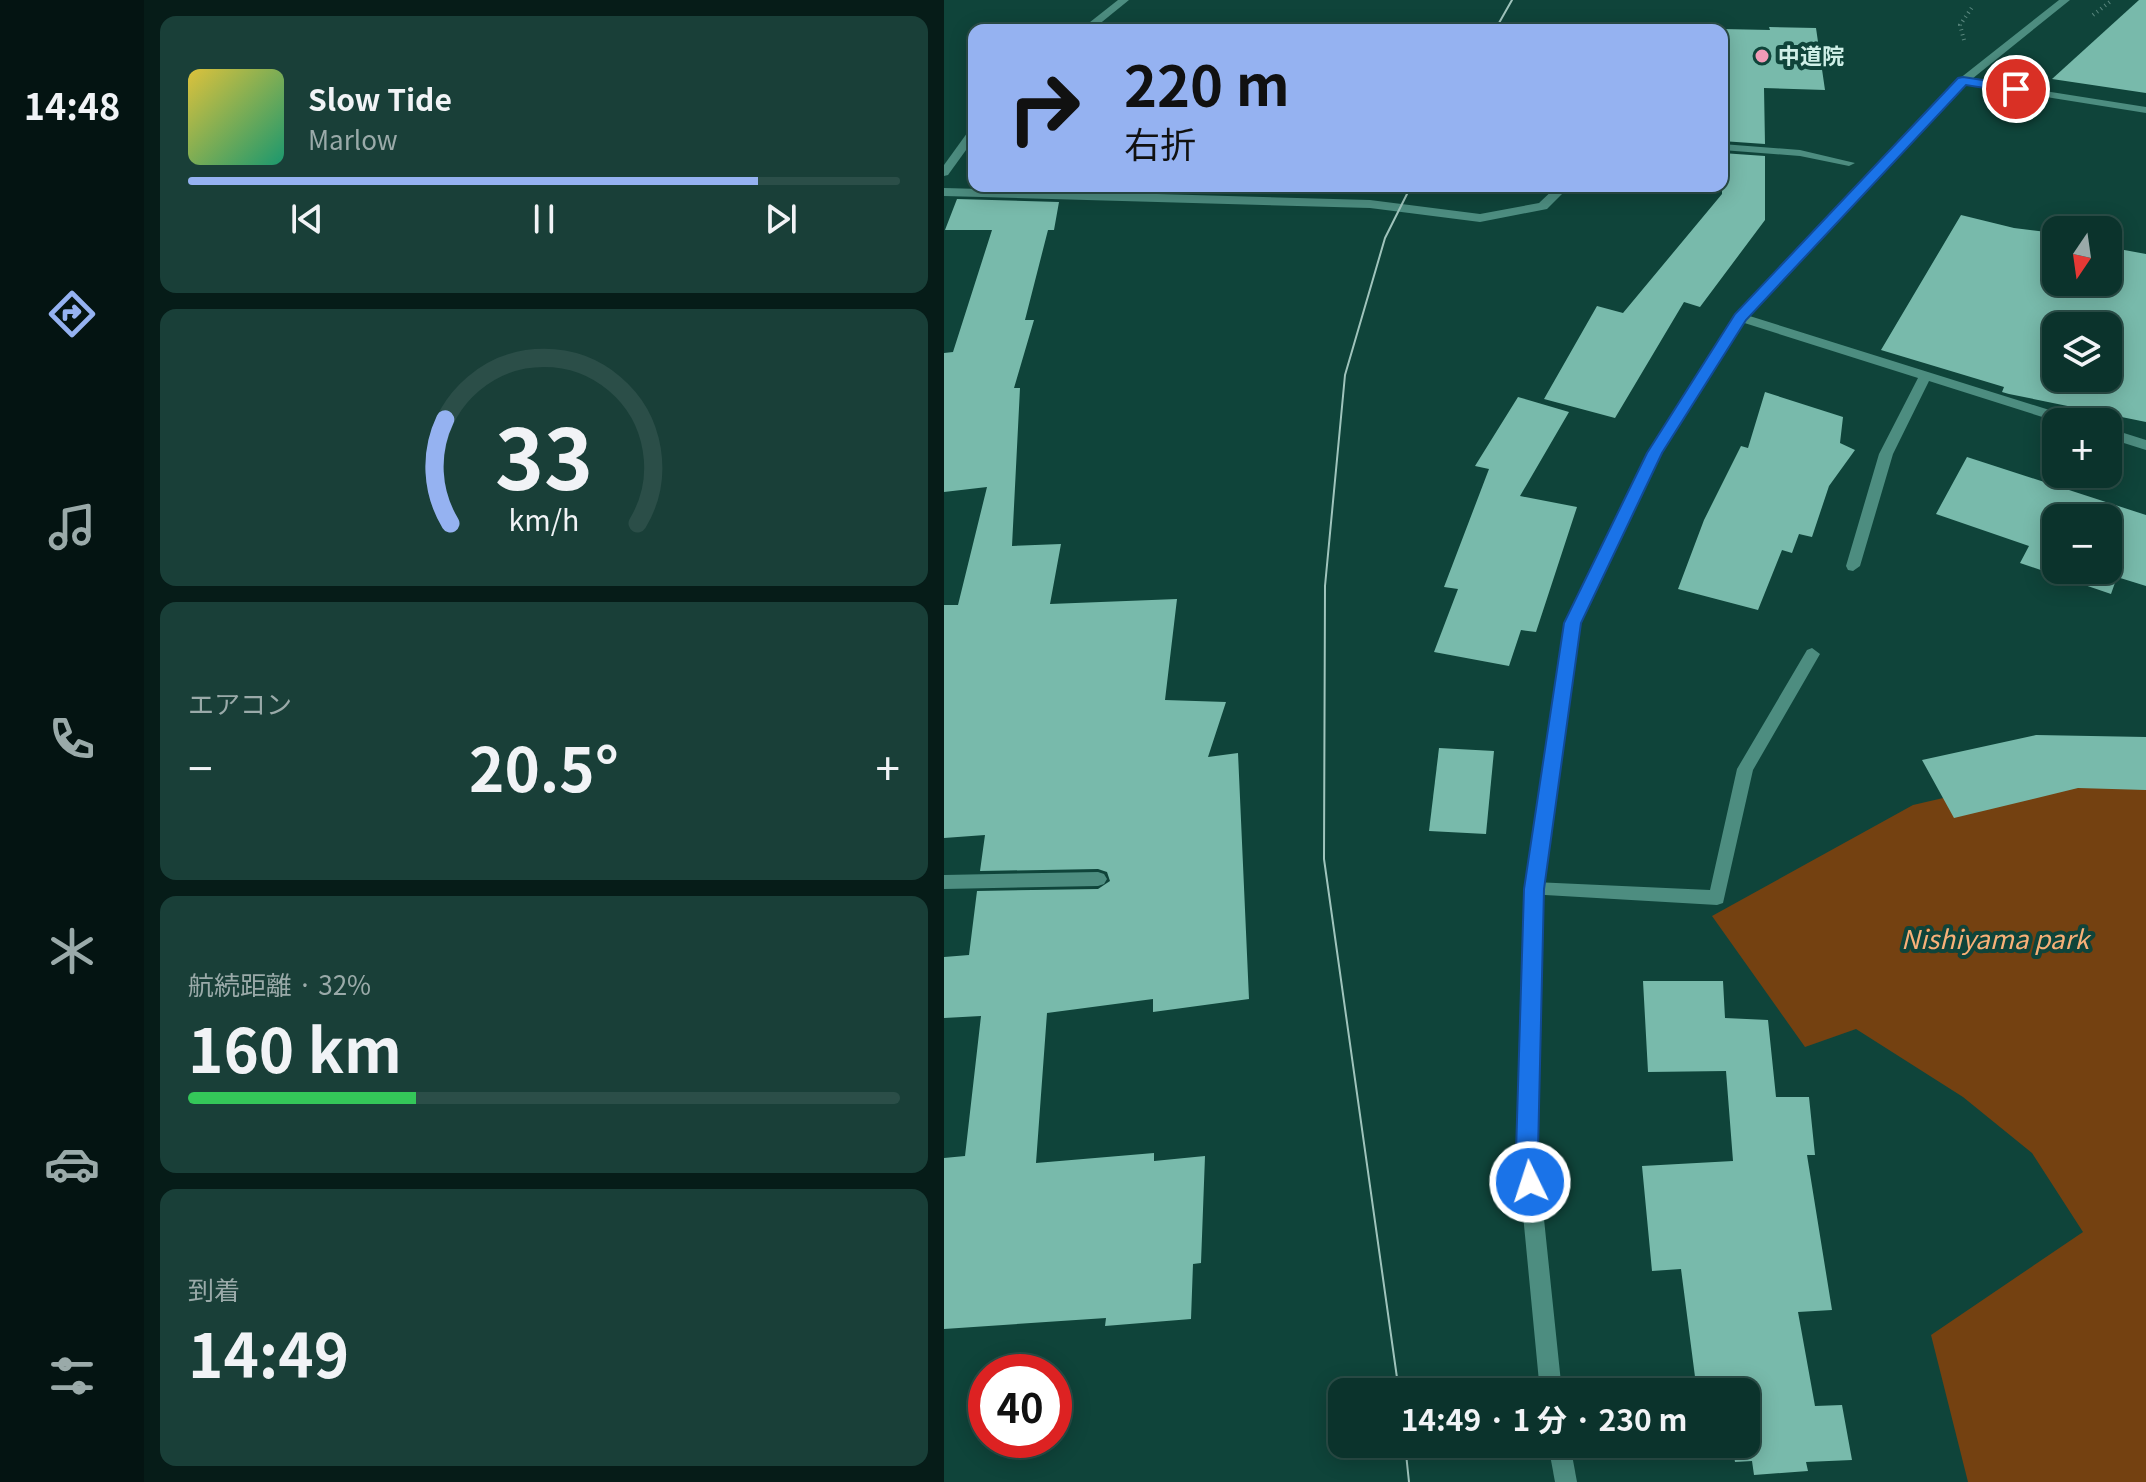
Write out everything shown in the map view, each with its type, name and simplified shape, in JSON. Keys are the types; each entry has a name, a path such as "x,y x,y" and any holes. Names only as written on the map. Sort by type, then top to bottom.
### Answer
{"street":[{"path":"1093,24 1124,0"},
{"path":"1550,1378 1527,1152 1534,889 1572,623 1655,453 1740,317 1963,81 2065,0"},
{"path":"1963,81 2146,110"},
{"path":"944,173 968,139"},
{"path":"1728,147 1800,153 1849,163"},
{"path":"944,192 1370,204 1480,218 1543,206 1558,192"},
{"path":"1740,317 2042,412"},
{"path":"1853,566 1886,454 1925,376"},
{"path":"2122,437 2146,445"},
{"path":"1534,889 1717,898 1745,769 1812,654"},
{"path":"944,882 1098,879"},
{"path":"1562,1458 1566,1482"}],"path":[{"path":"1967,51 1960,25 1973,6"}],"green space":[{"name":"Nishiyama park","path":"2146,765 2146,1482 1968,1482 1931,1335 2083,1232 2032,1153 1963,1097 1856,1029 1805,1047 1712,916 1913,805 2077,767"}],"building":[{"path":"2139,0 2146,0 2146,93 2052,79"},
{"path":"1769,27 1816,28 1825,90 1764,88 1765,144 1728,141 1728,29 1770,30"},
{"path":"1728,153 1765,156 1765,220 1700,307 1684,302 1615,418 1544,399 1597,306 1623,313 1722,194 1728,192"},
{"path":"957,199 1059,202 1054,230 1048,230 1025,320 1034,320 1014,388 1020,388 1012,546 1061,544 1050,604 1177,599 1165,700 1226,702 1208,757 1238,753 1249,999 1153,1012 1153,999 1047,1013 1036,1163 1154,1153 1154,1161 1205,1156 1201,1263 1193,1264 1191,1319 1105,1326 1106,1318 944,1329 944,1158 965,1156 981,1016 944,1018 944,957 969,955 977,891 1098,889 1110,881 1107,872 1098,869 980,871 985,835 944,838 944,605 958,605 987,487 944,492 944,353 953,352 992,230 945,230"},
{"path":"1961,215 2042,231 2042,296 2122,296 2122,250 2146,254 2146,422 2122,417 2122,408 2078,408 2002,392 2004,387 1881,350"},
{"path":"1765,392 1843,417 1840,443 1855,450 1829,486 1812,537 1799,534 1792,553 1782,550 1758,610 1678,589 1704,520 1741,446 1748,448"},
{"path":"1518,397 1569,412 1520,496 1577,507 1536,632 1521,630 1509,666 1434,652 1458,589 1444,587 1489,469 1475,466"},
{"path":"1967,457 2042,481 2042,488 2063,488 2112,504 2042,504 2042,570 2020,563 2029,546 1936,514"},
{"path":"2122,507 2146,515 2146,586 2122,579"},
{"path":"2082,584 2115,584 2111,594"},
{"path":"2036,735 2146,737 2146,790 2078,788 1954,818 1922,760"},
{"path":"1439,748 1494,751 1486,834 1429,831"},
{"path":"1643,981 1723,981 1725,1018 1768,1020 1776,1097 1809,1097 1815,1155 1807,1155 1832,1310 1798,1312 1815,1406 1842,1405 1852,1460 1806,1462 1808,1471 1754,1475 1752,1461 1735,1462 1734,1458 1760,1458 1760,1378 1695,1378 1681,1269 1652,1271 1642,1166 1733,1161 1726,1071 1648,1072"}],"tram line":[{"path":"1498,24 1512,0"},
{"path":"1397,1378 1324,859 1325,586 1345,375 1385,238 1408,192"},
{"path":"1406,1458 1409,1482"}],"place":[{"name":"中道院","path":"1762,56"}],"route":[{"path":"1530,1182 1527,1152 1534,889 1572,623 1655,453 1740,317 1963,81 2016,89"}]}
